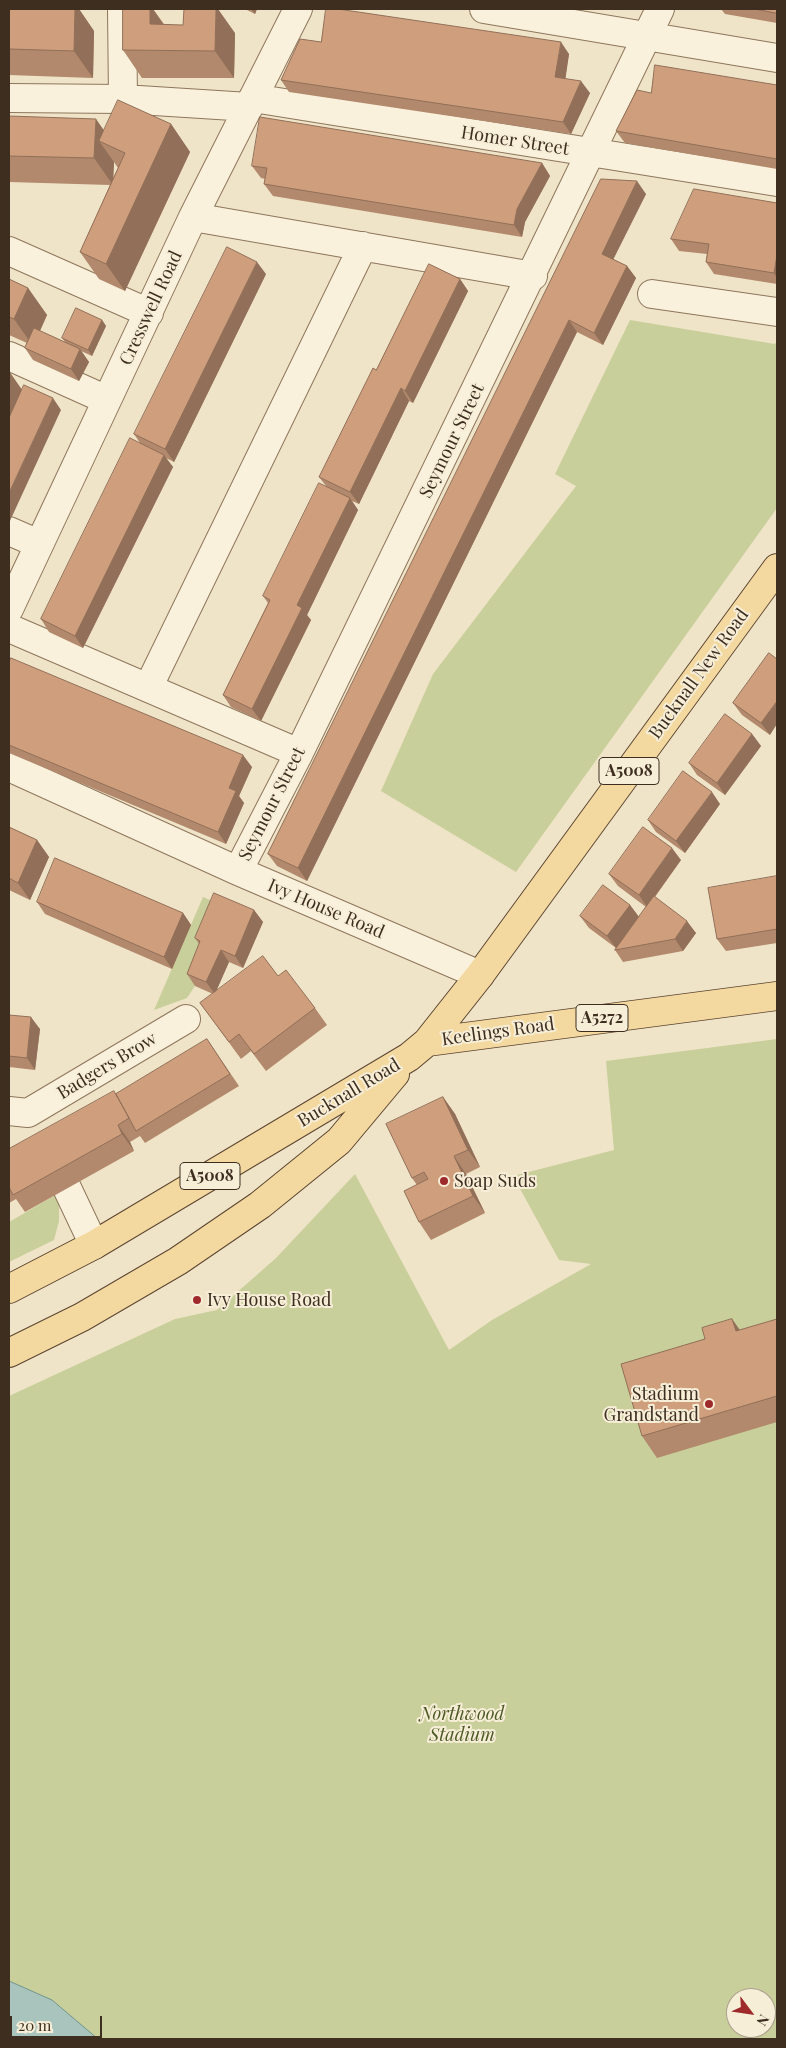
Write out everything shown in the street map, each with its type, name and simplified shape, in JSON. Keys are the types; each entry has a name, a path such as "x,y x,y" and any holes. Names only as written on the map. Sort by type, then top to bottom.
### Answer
{"main road":[{"name":"Bucknall New Road","path":"480,974 777,568"},
{"name":"A5008","path":"418,1050 480,974"},
{"name":"Keelings Road","path":"418,1050 777,996"},
{"name":"Bucknall Road","path":"9,1288 94,1245 418,1050"},
{"name":"Bucknall Road","path":"9,1352 82,1318 138,1285 178,1261 260,1204 339,1141 418,1050"}],"street":[{"path":"122,9 123,99"},
{"name":"Cresswell Road","path":"9,609 193,217 298,9"},
{"path":"484,9 777,58"},
{"name":"Seymour Street","path":"238,871 299,753 660,9"},
{"name":"Homer Street","path":"9,98 251,102 777,182"},
{"path":"193,217 532,276"},
{"path":"148,688 362,246"},
{"path":"9,251 149,313"},
{"path":"652,294 777,312"},
{"path":"9,356 108,400"},
{"path":"9,531 39,544"},
{"path":"9,628 299,753"},
{"name":"Ivy House Road","path":"9,767 238,871 480,974"},
{"name":"Badgers Brow","path":"25,1120 186,1019"},
{"path":"67,1188 94,1245"}],"green space":[{"path":"630,320 775,344 777,341 777,508 516,872 381,791 433,674 576,486 555,474"},
{"path":"203,897 222,905 195,986 187,998 154,1010"},
{"name":"Northwood Stadium","path":"777,1039 777,2039 98,2039 52,2000 9,1981 9,1396 175,1319 217,1310 276,1258 355,1174 449,1350 492,1320 591,1264 559,1260 513,1176 614,1150 606,1061"},
{"path":"59,1193 59,1221 54,1240 9,1262 9,1222"}],"water":[{"path":"9,1981 52,2000 98,2039 9,2039"}],"building":[{"path":"9,9 75,9 74,51 9,49"},
{"path":"123,9 150,9 150,24 183,25 184,9 216,9 215,51 123,50"},
{"path":"326,9 338,9 561,42 555,77 581,81 563,122 281,80 300,39 321,42"},
{"path":"755,9 777,9 777,13"},
{"path":"655,65 777,85 777,159 616,131 637,90 651,93"},
{"path":"118,100 171,124 106,264 80,252 125,153 99,141"},
{"path":"9,116 96,119 94,158 9,156"},
{"path":"260,117 542,163 517,209 514,225 264,184 267,168 252,166"},
{"path":"601,179 637,181 602,254 627,266 594,333 569,320 298,868 268,854"},
{"path":"694,189 777,203 777,255 774,273 706,262 709,244 671,239"},
{"path":"227,247 257,262 165,449 134,434"},
{"path":"429,264 460,279 405,391 401,388 350,492 319,477 373,368 376,370"},
{"path":"9,279 28,288 14,319 9,317"},
{"path":"76,308 102,320 88,350 62,338"},
{"path":"34,328 80,349 71,369 25,348"},
{"path":"24,385 53,398 9,493 9,418"},
{"path":"130,438 164,455 75,636 41,619"},
{"path":"319,483 350,498 297,605 302,608 252,709 223,695 270,600 263,596"},
{"path":"769,653 777,659 777,701 761,723 733,703"},
{"path":"11,658 243,755 229,788 236,791 218,832 9,745 9,663"},
{"path":"725,714 752,734 717,783 689,763"},
{"path":"683,771 712,792 676,841 648,820"},
{"path":"9,827 37,840 18,883 9,878"},
{"path":"643,827 672,848 639,895 609,874"},
{"path":"55,858 183,913 164,957 37,902"},
{"path":"777,876 777,929 717,939 708,888"},
{"path":"603,885 630,905 607,936 580,916"},
{"path":"214,893 254,910 235,956 221,950 206,982 187,974 200,941 195,938"},
{"path":"654,896 687,921 675,939 615,950"},
{"path":"263,956 278,976 286,970 315,1008 254,1054 239,1034 229,1042 200,1003"},
{"path":"9,1015 31,1017 27,1058 9,1056"},
{"path":"207,1039 230,1074 136,1131 116,1094"},
{"path":"114,1091 129,1118 118,1125 122,1134 13,1195 9,1187 9,1149"},
{"name":"Soap Suds","path":"443,1097 468,1150 454,1156 473,1196 419,1222 404,1191 428,1179 424,1172 412,1178 386,1124"},
{"name":"Stadium Grandstand","path":"732,1319 736,1331 777,1319 777,1396 642,1436 621,1364 705,1339 702,1328"}],"place":[{"name":"Soap Suds","path":"444,1181"},
{"name":"Ivy House Road","path":"197,1300"},
{"name":"Stadium Grandstand","path":"709,1404"}]}
